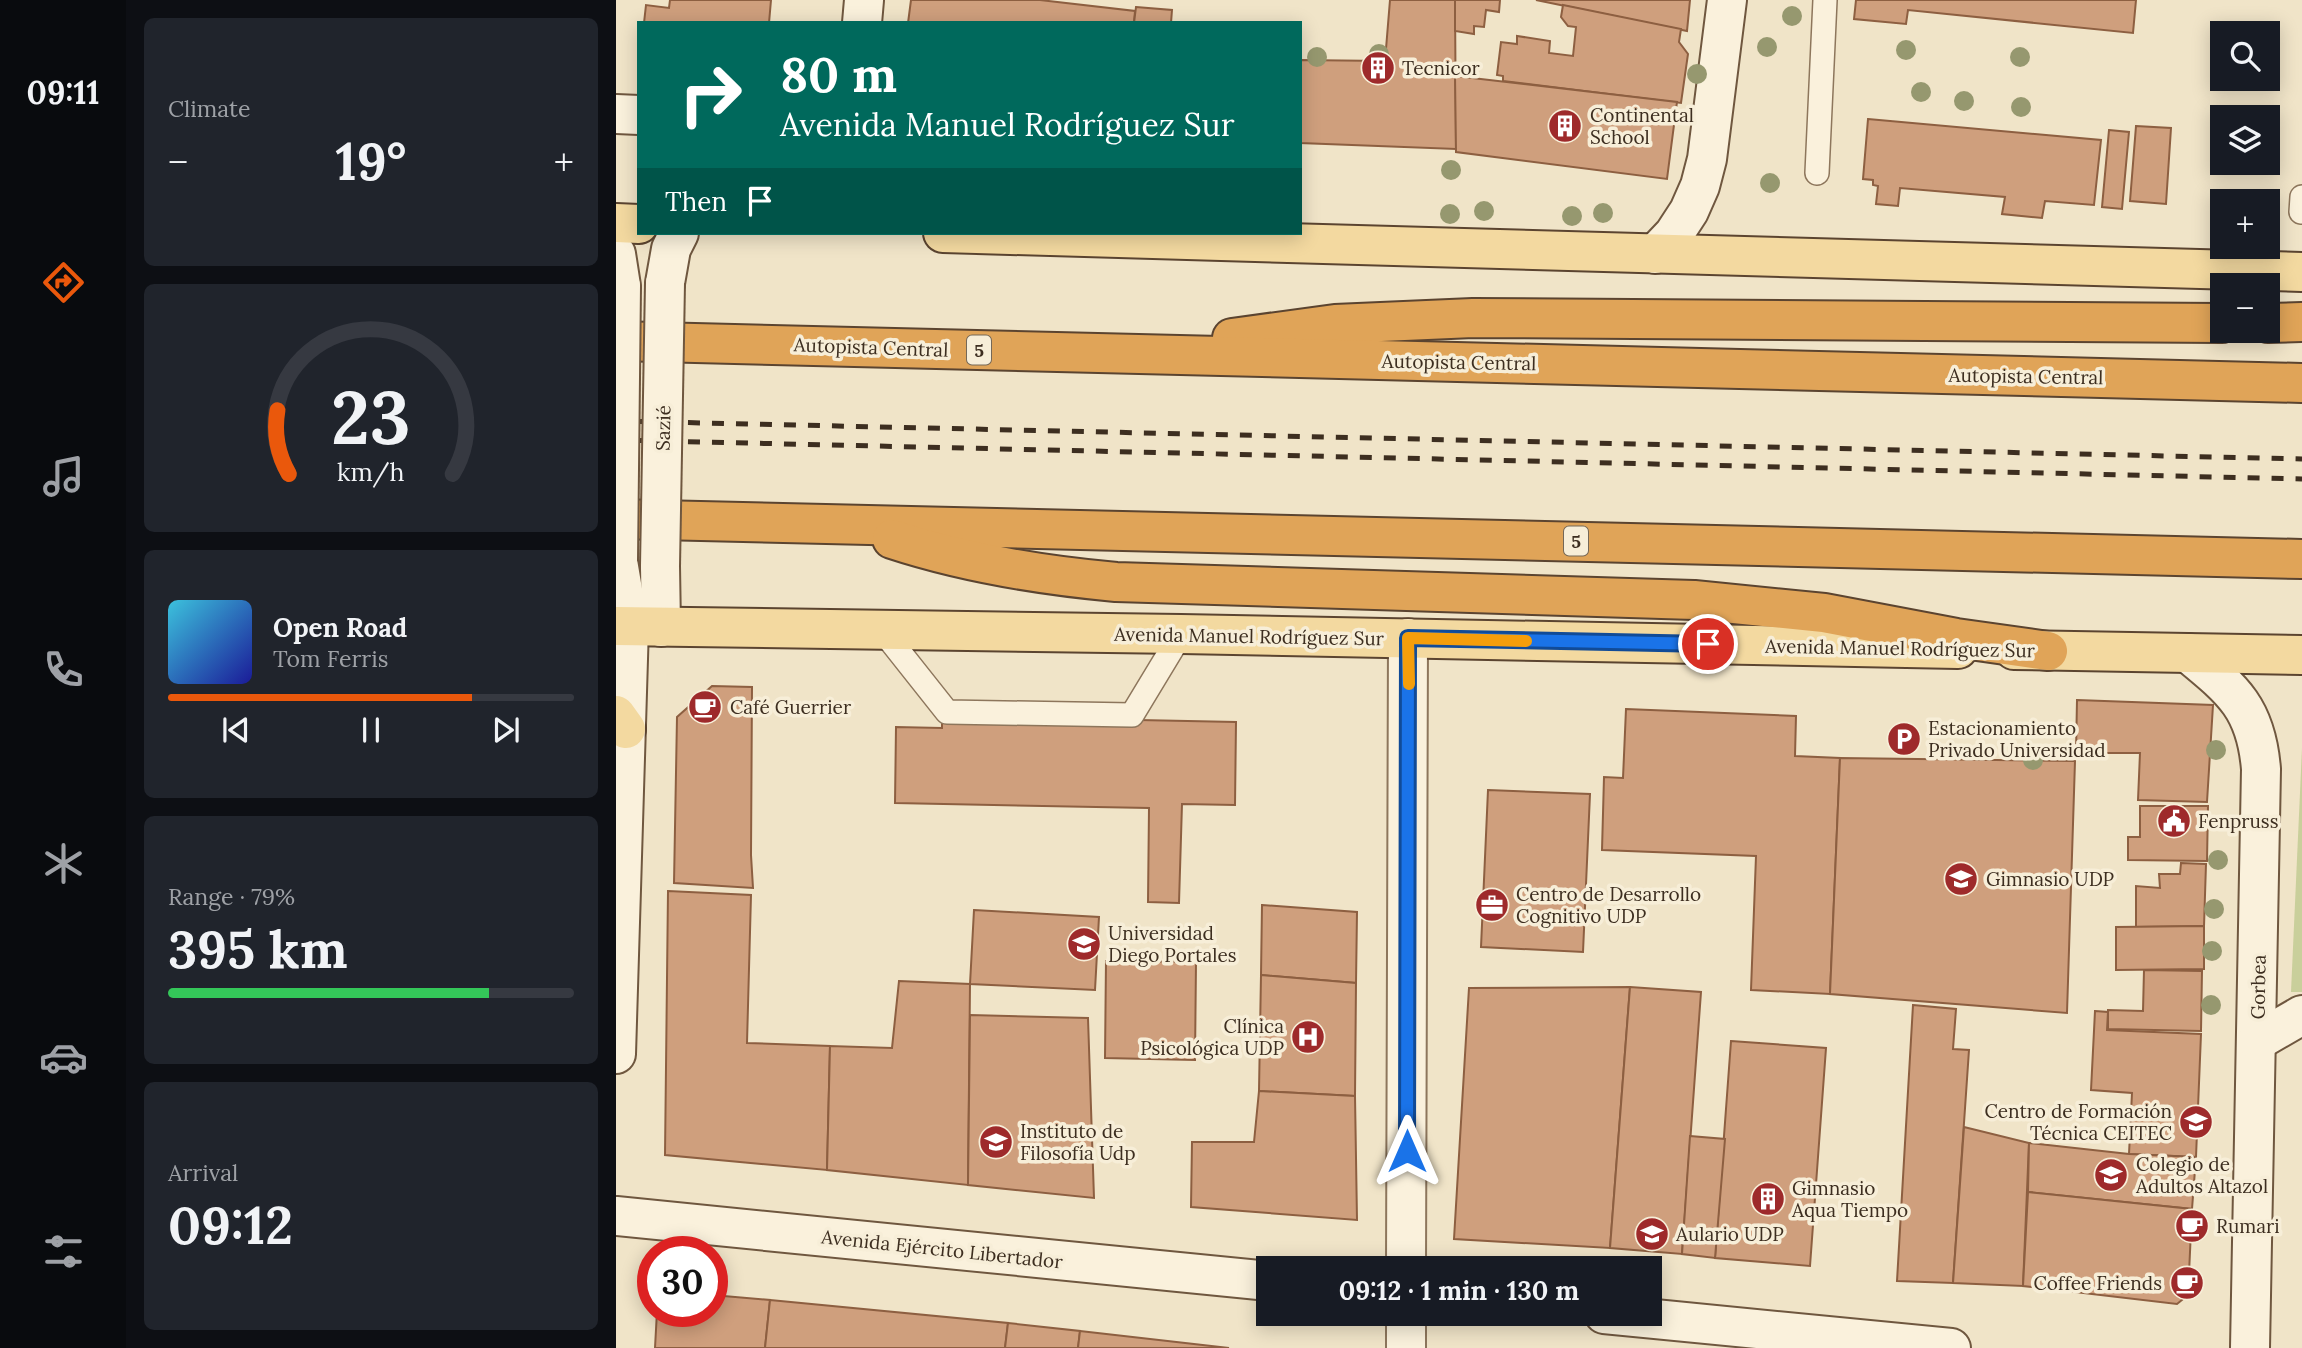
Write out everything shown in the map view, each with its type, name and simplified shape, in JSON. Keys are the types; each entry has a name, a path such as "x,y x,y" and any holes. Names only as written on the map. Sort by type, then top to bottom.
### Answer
{"highway":[{"path":"1147,354 1239,337 1335,324 1474,317 2210,323"},
{"path":"2280,323 2302,323"},
{"name":"Autopista Central","path":"616,341 2302,383"},
{"name":"5","path":"616,519 2302,559"},
{"path":"850,525 922,549 996,567 1055,576 1116,582 1694,600 1824,613 1956,638 2048,651"}],"main road":[{"path":"616,223 637,224"},
{"path":"1011,235 2302,272"},
{"name":"Avenida Manuel Rodríguez Sur","path":"635,626 2302,655"}],"street":[{"path":"862,21 864,0"},
{"path":"1655,254 1674,234 1689,211 1700,186 1707,159 1727,0"},
{"path":"616,114 637,115"},
{"name":"Sazié","path":"616,1054 621,722 635,626 660,566 665,284 671,249 678,235"},
{"name":"Sazié","path":"619,270 618,561 635,626"},
{"path":"1406,1256 1408,638"},
{"name":"Gorbea","path":"2188,653 2231,690 2243,705 2259,746 2261,769 2257,1041 2250,1348"},
{"path":"2257,1041 2302,1015"},
{"name":"Avenida Ejército Libertador","path":"616,1216 1256,1280"},
{"path":"1662,1320 1951,1348"},
{"path":"1406,1326 1406,1348"}],"lane":[{"path":"1817,173 1825,0"},
{"path":"882,630 947,712 1132,715 1181,634"}],"green space":[{"path":"2302,748 2302,992 2291,992"}],"building":[{"path":"670,0 771,0 769,21 644,21 646,5 669,8"},
{"path":"911,0 1040,0 1135,11 1134,21 908,21"},
{"name":"Tecnicor","path":"1390,0 1455,0 1456,149 1302,143 1302,60 1385,61"},
{"path":"1455,0 1500,0 1499,12 1486,10 1484,27 1474,26 1474,34 1455,31"},
{"path":"1536,0 1690,0 1687,31"},
{"path":"1856,0 2136,0 2133,33 1908,10 1906,24 1854,19"},
{"path":"1563,5 1681,29 1679,42 1688,54 1681,103 1503,81 1503,76 1497,75 1501,42 1517,44 1517,36 1550,41 1549,53 1573,56 1576,27 1568,26 1561,17"},
{"path":"1136,7 1172,10 1171,21 1134,21"},
{"name":"Continental School","path":"1455,76 1677,102 1667,179 1456,152"},
{"path":"1868,119 2101,140 2094,205 2045,201 2042,218 2002,214 2005,197 1900,188 1898,206 1876,204 1878,186 1873,185 1873,180 1863,179"},
{"path":"2136,126 2171,128 2166,204 2130,201"},
{"path":"2109,130 2129,132 2122,209 2102,207"},
{"path":"712,686 752,687 753,888 674,883 677,717"},
{"path":"2077,700 2213,705 2207,802 2138,800 2140,753 2076,753"},
{"path":"1626,709 1796,716 1795,756 1840,758 1830,994 1751,990 1756,856 1602,850 1604,777 1623,778"},
{"path":"942,716 1236,722 1235,805 1182,804 1179,903 1148,902 1149,808 895,803 896,727 942,728"},
{"name":"Gimnasio UDP","path":"1840,758 2075,761 2067,1013 1830,994"},
{"path":"1488,790 1590,794 1583,952 1481,947"},
{"name":"Fenpruss","path":"2140,806 2208,806 2207,861 2128,860 2128,837 2140,837"},
{"path":"2181,863 2206,864 2204,926 2136,927 2136,886 2160,888 2159,874 2180,874"},
{"path":"668,891 751,895 747,1043 830,1046 827,1170 665,1155"},
{"path":"1262,905 1357,912 1356,983 1261,975"},
{"path":"974,910 1099,917 1095,990 970,984"},
{"path":"2204,926 2204,969 2116,970 2116,927"},
{"path":"1106,961 1196,962 1195,1060 1105,1058"},
{"path":"2144,970 2202,971 2201,1031 2108,1029 2108,1010 2143,1011"},
{"name":"Clínica Psicológica UDP","path":"1261,975 1356,983 1355,1096 1259,1091"},
{"path":"899,981 970,984 968,1185 827,1170 830,1046 892,1048"},
{"path":"1630,987 1610,1248 1454,1239 1469,988"},
{"path":"1630,987 1701,992 1682,1254 1610,1248"},
{"path":"1913,1005 1956,1009 1953,1049 1969,1050 1953,1283 1897,1281"},
{"path":"2095,1011 2108,1012 2107,1030 2201,1034 2196,1157 2129,1154 2132,1093 2091,1090"},
{"path":"970,1015 1088,1018 1094,1198 968,1185"},
{"name":"Gimnasio Aqua Tiempo","path":"1731,1041 1826,1048 1810,1266 1715,1258"},
{"path":"1259,1091 1355,1096 1357,1220 1191,1207 1192,1142 1254,1142"},
{"path":"1964,1127 2029,1143 2023,1286 1953,1283"},
{"path":"1690,1136 1725,1139 1715,1258 1682,1254"},
{"name":"Colegio de Adultos Altazol","path":"2029,1143 2129,1154 2196,1157 2192,1209 2028,1192"},
{"path":"2028,1192 2192,1209 2188,1295 2177,1304 2023,1286"},
{"path":"728,1296 770,1300 765,1348 655,1348 656,1327 728,1327"},
{"path":"770,1300 1008,1323 1005,1348 765,1348"},
{"path":"1008,1323 1080,1331 1078,1348 1005,1348"},
{"path":"1080,1331 1229,1348 1078,1348"}],"railway":[{"path":"616,421 2302,459"},
{"path":"616,440 2302,479"}],"slow traffic":[{"path":"1409,684 1408,638 1526,641"}],"place":[{"name":"Tecnicor","path":"1378,68"},
{"name":"Continental School","path":"1565,126"},
{"name":"Café Guerrier","path":"705,707"},
{"name":"Estacionamiento Privado Universidad","path":"1904,739"},
{"name":"Fenpruss","path":"2174,821"},
{"name":"Gimnasio UDP","path":"1961,879"},
{"name":"Centro de Desarrollo Cognitivo UDP","path":"1492,905"},
{"name":"Universidad Diego Portales","path":"1084,944"},
{"name":"Clínica Psicológica UDP","path":"1308,1037"},
{"name":"Centro de Formación Técnica CEITEC","path":"2196,1122"},
{"name":"Instituto de Filosofía Udp","path":"996,1142"},
{"name":"Colegio de Adultos Altazol","path":"2111,1175"},
{"name":"Gimnasio Aqua Tiempo","path":"1768,1199"},
{"name":"Rumari","path":"2192,1226"},
{"name":"Aulario UDP","path":"1652,1234"},
{"name":"Coffee Friends","path":"2187,1283"}],"route":[{"path":"1407,1151 1408,638 1708,644"}]}
